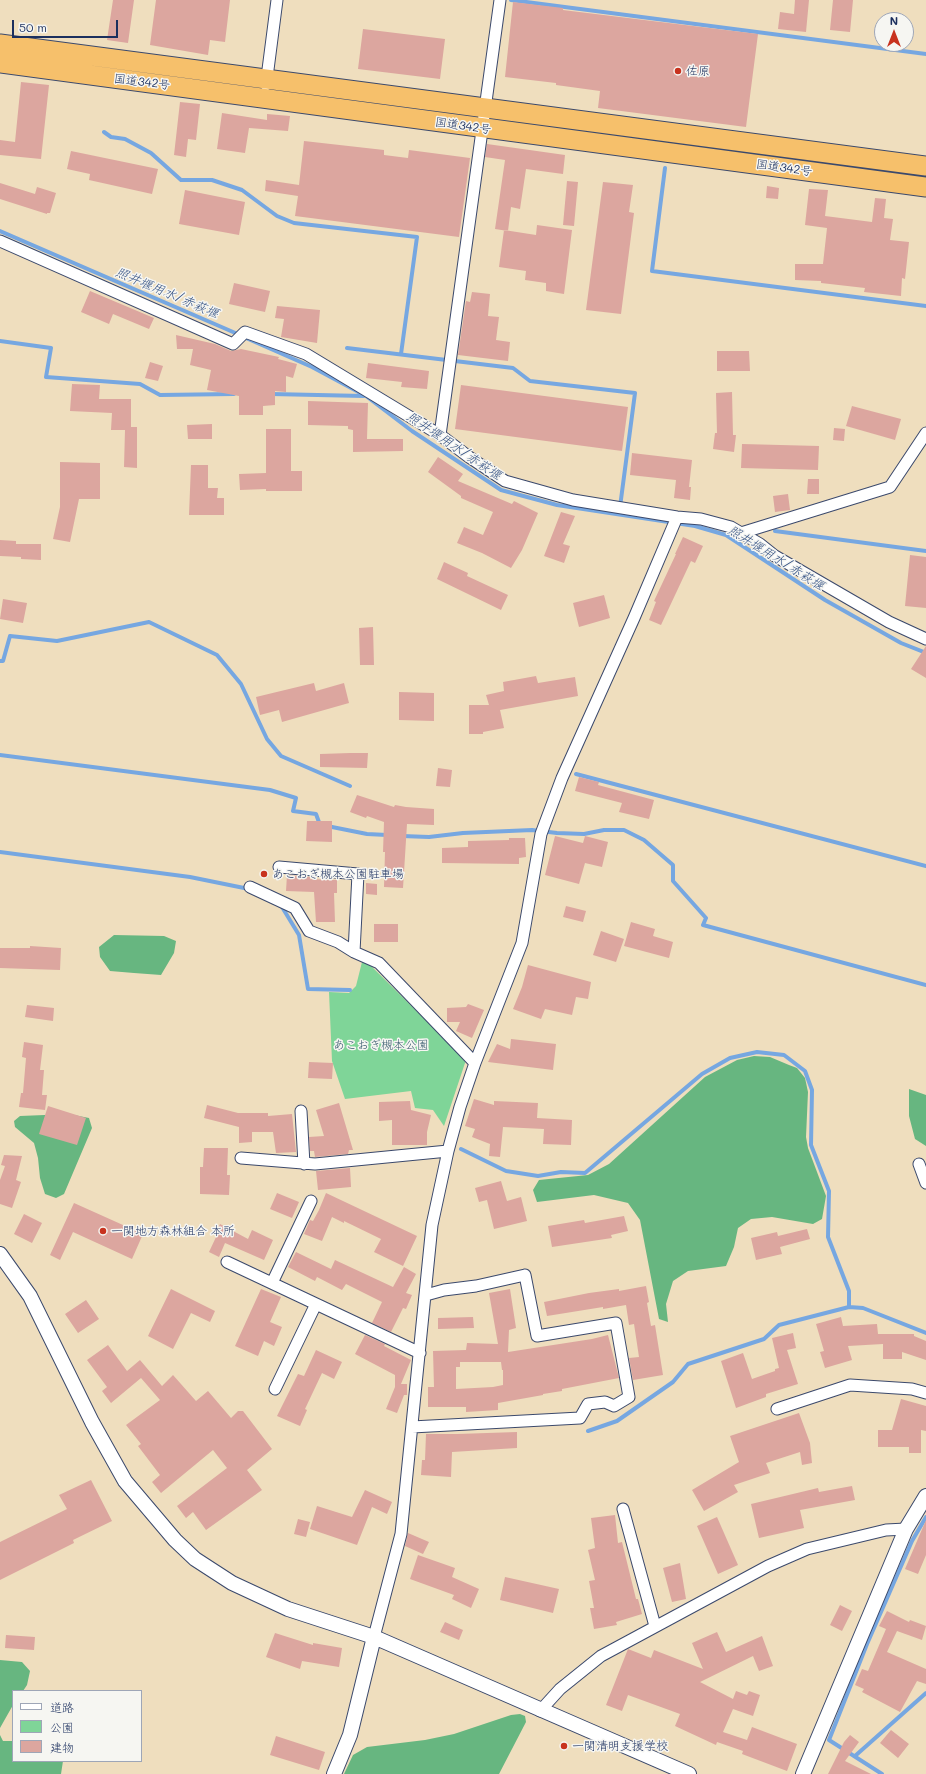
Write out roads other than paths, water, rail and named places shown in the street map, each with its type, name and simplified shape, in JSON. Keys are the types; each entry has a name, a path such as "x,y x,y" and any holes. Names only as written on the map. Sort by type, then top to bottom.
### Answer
{"highway":[{"name":"国道342号","path":"0,44 926,166"},
{"name":"国道342号","path":"0,63 483,129 926,187"}],"street":[{"path":"263,98 267,79 277,0"},
{"path":"440,435 500,0"},
{"path":"0,241 233,344 245,332 306,354 440,435 469,457 505,481 573,500 676,517 701,519 731,527 760,544 775,556 882,618 926,639"},
{"path":"741,533 890,487 926,433"},
{"path":"334,1774 350,1735 401,1534 432,1225 448,1151 460,1107 475,1064 522,943 542,834 559,785 634,618 676,517"},
{"path":"279,867 358,874 354,952"},
{"path":"250,887 295,908 309,931 338,942 354,952 379,963 475,1064"},
{"path":"301,1111 304,1164"},
{"path":"241,1158 304,1164 448,1151"},
{"path":"919,1164 926,1183"},
{"path":"272,1283 311,1201"},
{"path":"0,1254 30,1296 92,1422 125,1481 174,1540 195,1559 232,1583 288,1608 374,1637 689,1774"},
{"path":"227,1262 420,1353"},
{"path":"412,1427 580,1418 588,1404 605,1402 614,1406 629,1397 616,1323 537,1336 525,1275 476,1286 444,1290 426,1295"},
{"path":"274,1389 316,1304"},
{"path":"777,1409 850,1385 912,1389 926,1393"},
{"path":"803,1774 906,1529 926,1496"},
{"path":"623,1509 655,1626"},
{"path":"540,1710 560,1689 601,1656 768,1566 807,1549 886,1530 906,1529"}],"waterway":[{"path":"511,0 926,54"},
{"path":"104,132 111,137 125,139 151,153 181,180 212,180 242,190 277,216 294,223 417,237 401,354"},
{"path":"665,168 652,271 926,306"},
{"name":"照井堰用水/赤萩堰","path":"0,231 240,335"},
{"name":"照井堰用水/赤萩堰","path":"246,338 312,367 366,396 412,431 501,490 557,505 695,526 726,535 825,600 901,643 926,653"},
{"path":"0,341 51,348 46,377 140,384 160,395 234,394"},
{"path":"347,348 513,368 530,381 635,393 620,507"},
{"path":"271,394 364,396"},
{"path":"775,531 926,551"},
{"path":"0,661 3,661 10,636 57,641 149,622 217,655 241,684 267,739 281,756 350,786"},
{"path":"0,755 270,790 296,798 293,811 316,814 320,825"},
{"path":"576,774 926,866"},
{"path":"327,826 367,834 387,835"},
{"path":"402,836 429,837 463,833 532,830 584,834 604,830 624,830 644,840 673,865 673,881 706,918 703,925 926,985"},
{"path":"0,852 190,877 249,889"},
{"path":"279,905 282,907 299,935 308,989 350,990"},
{"path":"461,1149 506,1171 538,1176 561,1172 585,1173 702,1074 730,1058 757,1052 784,1055 805,1071 812,1090 811,1145 829,1191 828,1237 849,1291 849,1307"},
{"path":"588,1431 617,1421 673,1382 688,1364 764,1339 779,1325 849,1307 863,1308 926,1333"},
{"path":"882,1774 829,1740 867,1644 912,1541 926,1517"},
{"path":"855,1756 926,1693"}],"place":[{"name":"佐原","path":"678,71"},
{"name":"あこおぎ槻本公園駐車場","path":"264,874"},
{"name":"一関地方森林組合 本所","path":"103,1231"},
{"name":"一関清明支援学校","path":"564,1746"}],"park label":[{"name":"あこおぎ槻本公園","path":"381,1045"}]}
